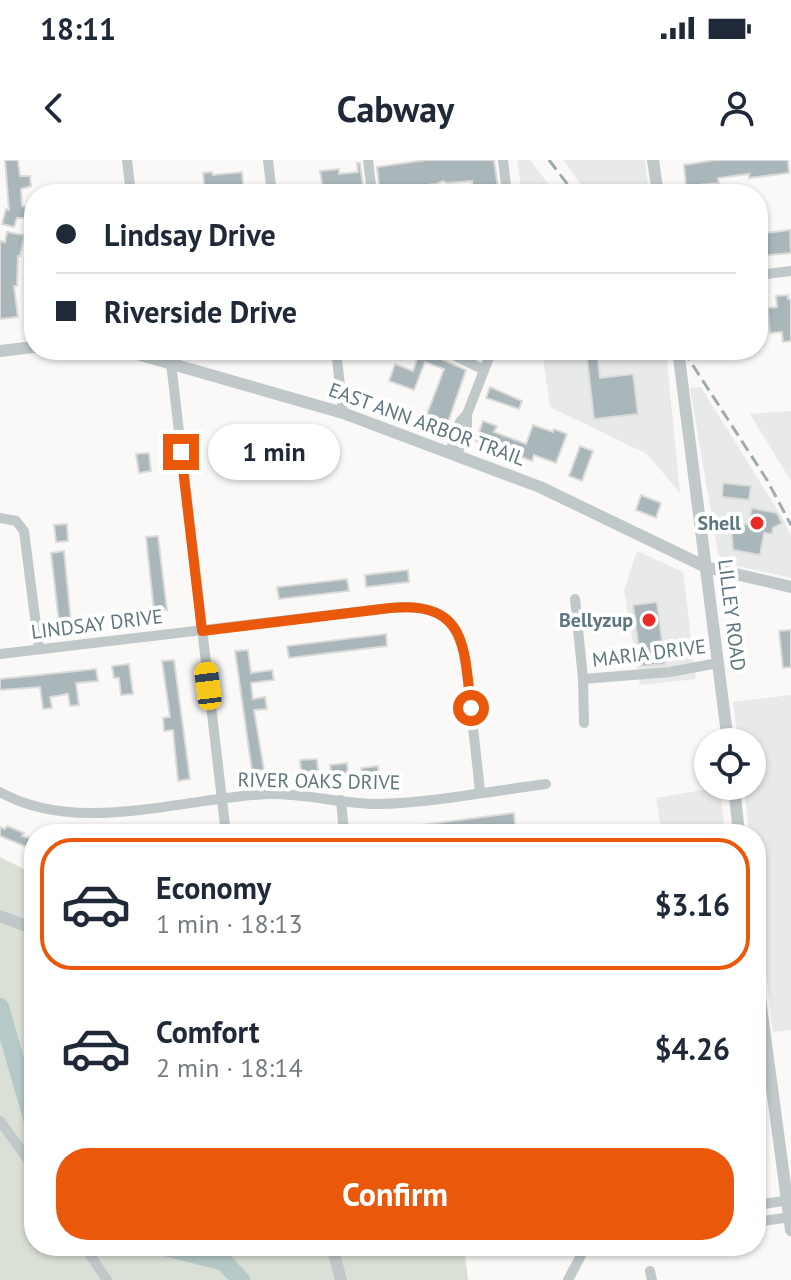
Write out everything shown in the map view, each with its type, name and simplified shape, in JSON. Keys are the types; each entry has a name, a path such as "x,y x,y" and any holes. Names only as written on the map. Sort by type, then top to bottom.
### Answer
{"street":[{"path":"127,160 130,184"},
{"path":"268,160 271,184"},
{"path":"368,160 371,184"},
{"path":"503,160 506,184"},
{"path":"653,160 657,184"},
{"path":"768,274 791,271"},
{"path":"0,351 24,348"},
{"name":"EAST ANN ARBOR TRAIL","path":"164,360 343,413 563,497 706,567 791,587"},
{"path":"337,360 343,413"},
{"path":"468,360 482,369"},
{"path":"454,454 460,422 467,414 487,360"},
{"name":"LILLEY ROAD","path":"679,360 726,728"},
{"path":"171,363 225,824"},
{"path":"0,518 16,521 24,531 39,649"},
{"name":"MARIA DRIVE","path":"575,599 584,723"},
{"name":"LINDSAY DRIVE","path":"0,654 412,606 440,614 455,628 463,646 480,792"},
{"name":"MARIA DRIVE","path":"583,679 670,672 718,663"},
{"name":"RIVER OAKS DRIVE","path":"0,792 45,810 80,814 222,798 289,794 385,803 546,784"},
{"path":"341,800 343,824"},
{"path":"735,800 738,824"},
{"path":"0,916 24,925"},
{"path":"766,1039 790,1222 766,1222"},
{"path":"0,1121 24,1154"},
{"path":"766,1204 789,1201"},
{"path":"91,1256 107,1280"},
{"path":"335,1256 341,1280"},
{"path":"568,1280 581,1256"}],"shaded area":[{"path":"517,160 530,160 548,184 521,184"},
{"path":"563,160 645,160 648,184 581,184"},
{"path":"543,360 667,360 680,493 647,454 550,407"},
{"path":"701,387 785,522 791,537 791,578 728,564 718,554 690,388"},
{"path":"791,411 791,481 750,414"},
{"path":"637,551 683,572 696,679 640,685 624,590"},
{"path":"791,695 791,1030 773,1032 766,973 766,824 748,824 745,800 766,800 766,728 736,728 733,702"},
{"path":"694,791 694,800 721,800 724,824 660,824 656,798"},
{"path":"0,857 24,869 24,1256 465,1256 468,1280 0,1280"}],"building":[{"path":"5,160 18,160 20,176 30,176 31,184 24,184 21,189 24,218 17,218 14,227 2,224 6,209 9,210"},
{"path":"426,160 494,160 498,184 443,181 436,184 379,184 377,167"},
{"path":"715,160 788,160 789,173 749,178 749,174 718,178 719,183 686,184 684,165"},
{"path":"357,163 360,163 363,184 322,184 320,171 339,169 339,174 358,172"},
{"path":"242,172 243,184 204,184 203,173"},
{"path":"790,230 791,253 768,255 768,233"},
{"path":"7,232 24,235 18,256 17,286 14,286 18,317 0,319 0,241 5,242"},
{"path":"788,295 791,299 791,341 783,342 782,332 770,333 768,308 777,307 776,296"},
{"path":"417,360 443,360 466,370 447,425 426,417 444,369 425,362 414,390 389,381 395,364 413,371"},
{"path":"587,360 598,360 600,378 633,374 638,414 594,419"},
{"path":"490,387 522,401 519,409 486,398"},
{"path":"483,421 497,426 494,432 526,444 533,425 567,434 556,463 534,455 532,461 476,441"},
{"path":"580,446 593,451 582,481 569,476"},
{"path":"149,453 151,471 139,473 136,454"},
{"path":"723,483 751,486 749,500 722,497"},
{"path":"641,495 661,503 656,518 636,510"},
{"path":"752,508 777,513 782,523 773,528 772,534 764,533 760,555 733,550 731,526 748,524"},
{"path":"67,524 68,541 56,542 54,525"},
{"path":"158,536 167,610 154,611 146,537"},
{"path":"64,551 71,622 59,623 51,553"},
{"path":"408,570 409,582 366,587 365,575"},
{"path":"347,579 349,591 279,599 277,587"},
{"path":"657,602 665,664 641,666 633,605"},
{"path":"791,630 791,667 783,668 779,631"},
{"path":"386,634 387,646 289,658 287,646"},
{"path":"248,650 251,673 272,670 274,680 251,683 253,699 265,697 267,709 254,710 264,770 252,771 235,651"},
{"path":"174,660 190,779 178,781 173,730 164,731 163,718 170,717 162,661"},
{"path":"129,664 133,694 121,695 119,678 114,678 112,666"},
{"path":"96,669 98,681 76,683 79,705 70,706 68,694 50,697 52,708 43,709 40,687 0,690 0,679"},
{"path":"317,759 318,771 301,772 300,760"},
{"path":"347,763 348,775 332,777 330,765"},
{"path":"378,766 379,778 363,780 361,768"},
{"path":"514,813 515,824 429,824"},
{"path":"7,826 24,833 24,846 0,836 0,827 5,829"}],"waterway":[{"path":"0,1007 24,1090"},
{"path":"200,1256 224,1262 241,1280"}],"railway":[{"path":"549,160 567,184"},
{"path":"689,360 767,480 791,525"}],"place":[{"name":"Shell","path":"757,523"},
{"name":"Bellyzup","path":"649,620"}],"route":[{"path":"181,452 202,631 390,608 422,607 440,614 460,637 471,708"}]}
